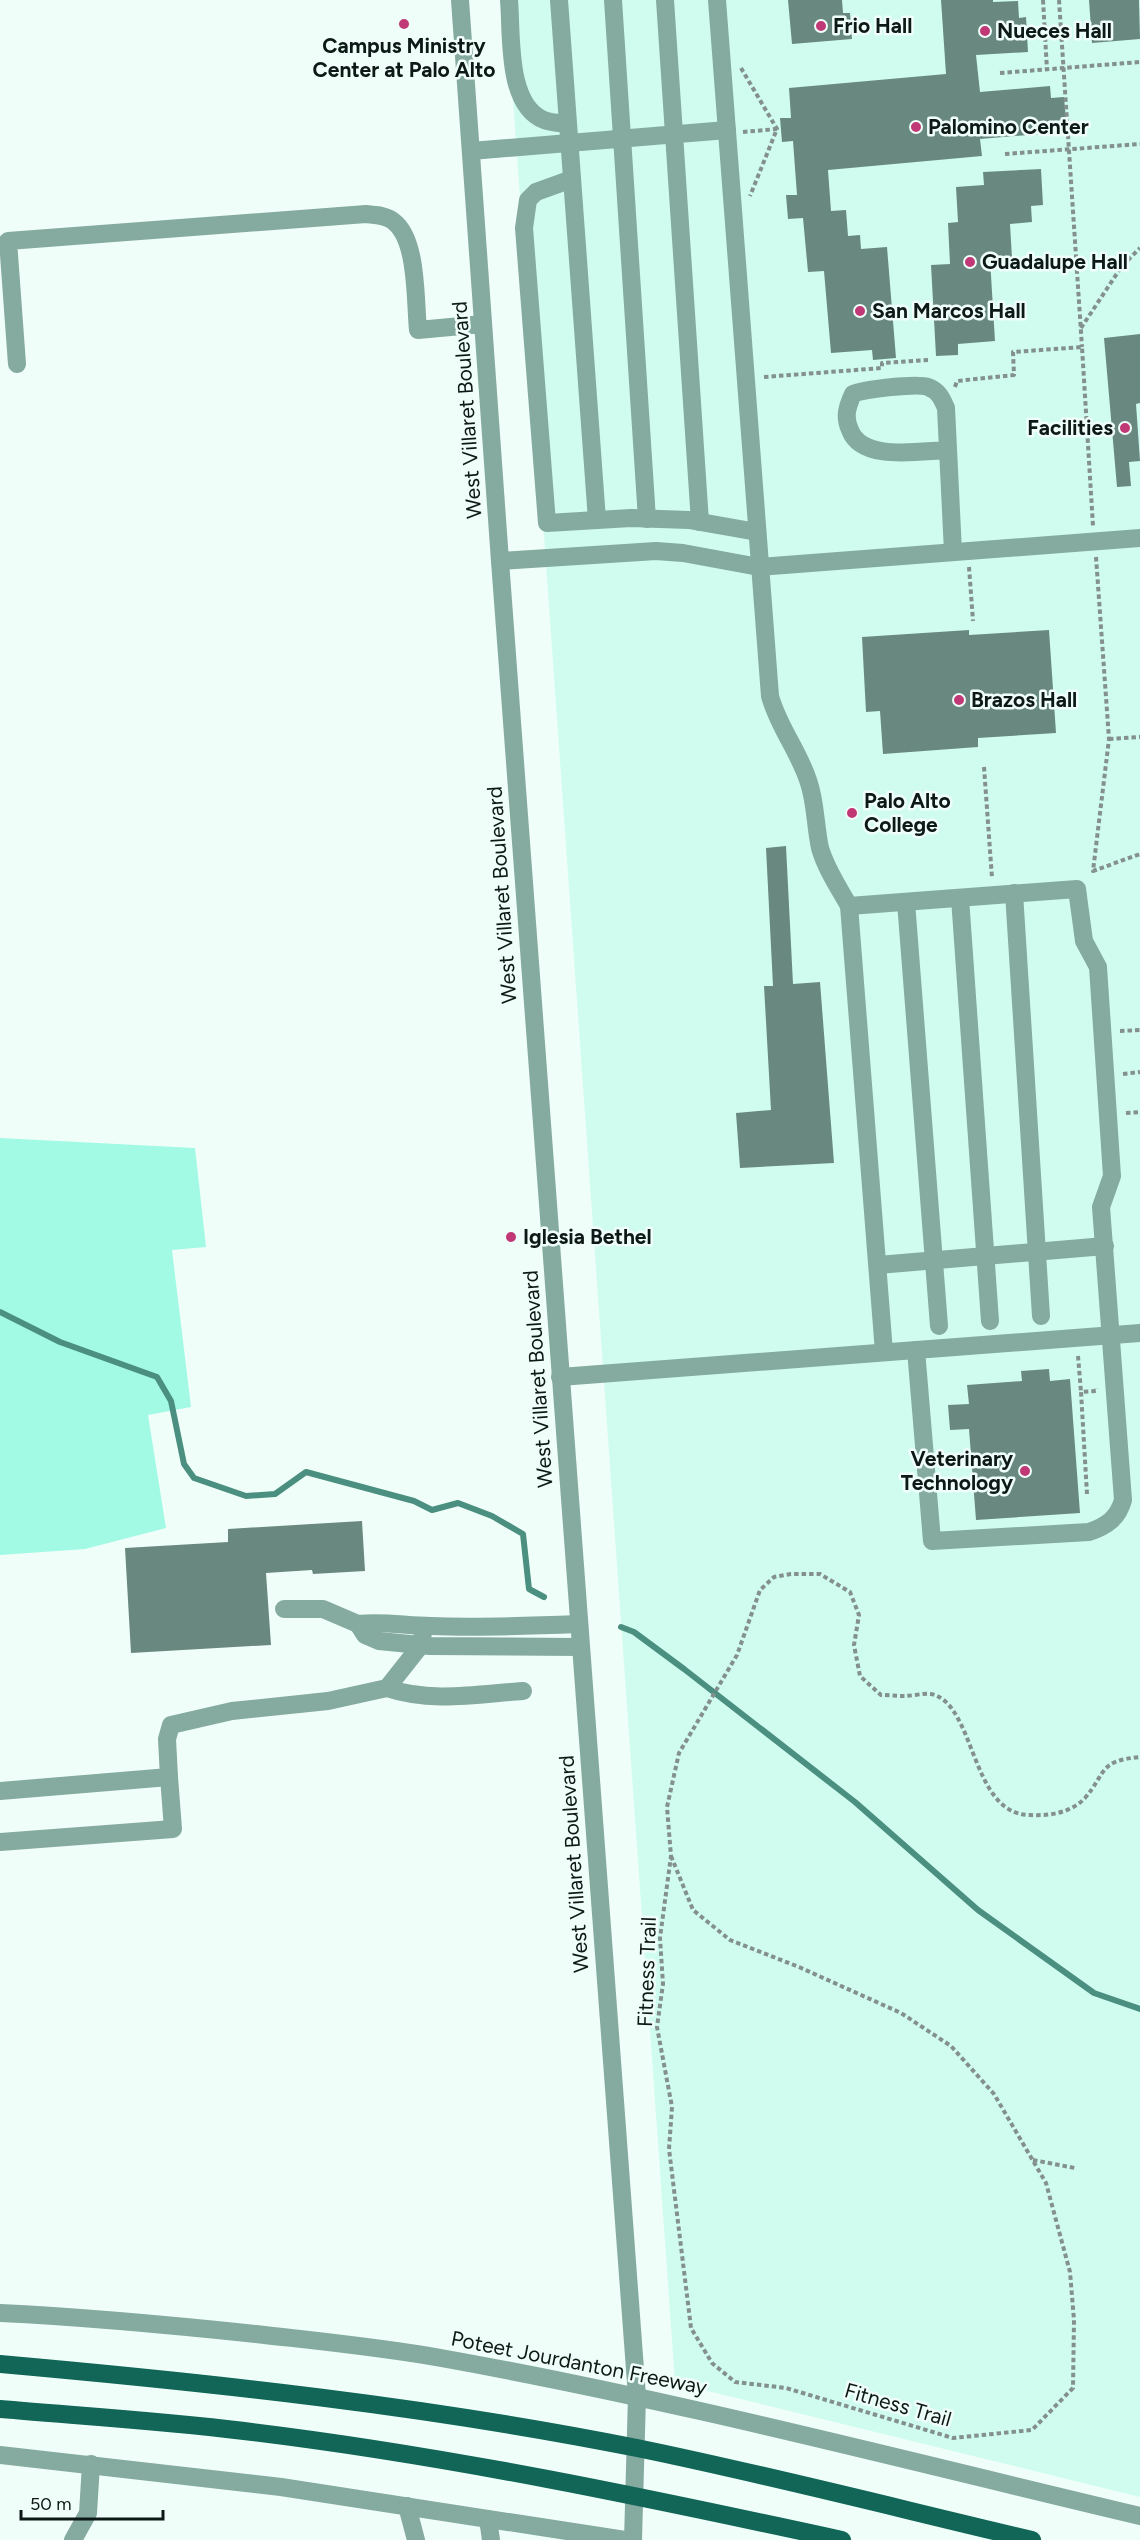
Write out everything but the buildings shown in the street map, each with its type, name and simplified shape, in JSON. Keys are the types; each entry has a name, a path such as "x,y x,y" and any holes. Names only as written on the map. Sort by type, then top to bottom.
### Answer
{"main road":[{"path":"0,2364 176,2380 329,2398 635,2448 1032,2540"},
{"path":"0,2409 245,2431 445,2461 634,2495 842,2540"}],"street":[{"name":"West Villaret Boulevard","path":"460,0 637,2396 633,2540"},
{"path":"509,0 516,88 527,108 543,120 567,124"},
{"path":"559,0 597,520"},
{"path":"613,0 647,519"},
{"path":"665,0 700,522"},
{"path":"717,0 734,131 745,379 770,696 774,712 808,779 814,802 820,847 826,863 849,906 884,1352"},
{"path":"471,151 734,131"},
{"path":"572,179 536,192 528,200 524,228 547,523 647,519 700,522 756,532"},
{"path":"17,364 8,241 366,214 381,216 393,221 410,249 418,330 483,324"},
{"path":"948,450 876,452 861,447 850,432 846,417 853,394 865,389 927,386 940,395 946,408 953,552"},
{"path":"500,561 656,552 684,553 759,567 1140,538"},
{"path":"849,906 1077,889 1084,941 1098,967 1112,1176 1101,1207 1123,1500 1114,1519 1103,1527 1089,1532 932,1541 916,1350"},
{"path":"1014,894 1041,1317"},
{"path":"960,898 990,1322"},
{"path":"906,902 939,1326"},
{"path":"878,1265 1105,1246"},
{"path":"560,1377 1140,1333"},
{"path":"284,1609 323,1609 358,1624 373,1622 424,1626 491,1627 579,1624"},
{"path":"358,1624 365,1635 379,1641 421,1645 580,1647"},
{"path":"387,1688 421,1645 424,1626"},
{"path":"0,1842 173,1829 167,1738 171,1725 232,1711 328,1701 387,1688 408,1695 448,1696 524,1691"},
{"path":"0,1791 169,1777"},
{"name":"Poteet Jourdanton Freeway","path":"0,2313 105,2318 303,2339 438,2358 637,2396 817,2437 1140,2516"},
{"path":"0,2455 280,2487 488,2519 565,2535 625,2540"},
{"path":"73,2540 88,2513 92,2464"},
{"path":"407,2506 416,2540"},
{"path":"488,2519 491,2540"}],"path":[{"path":"1043,0 1047,70"},
{"path":"1059,0 1109,739 1093,871 1140,854"},
{"path":"737,62 777,125 747,202"},
{"path":"1000,74 1140,62"},
{"path":"734,131 777,129"},
{"path":"1005,154 1140,144"},
{"path":"1080,328 1122,266 1140,248"},
{"path":"953,391 957,381 966,378 1014,375 1014,352 1082,347"},
{"path":"745,379 882,368 882,363 928,360"},
{"path":"968,566 973,621"},
{"path":"1109,739 1140,737"},
{"path":"984,767 992,878"},
{"path":"1120,1031 1140,1030"},
{"path":"1123,1074 1140,1072"},
{"path":"1126,1113 1140,1112"},
{"path":"1078,1356 1087,1494"},
{"path":"1081,1392 1096,1391 1096,1382"},
{"name":"Fitness Trail","path":"671,1856 693,1910 730,1940 799,1967 901,2013 951,2046 994,2094 1046,2183 1070,2272 1074,2320 1072,2388 1032,2430 953,2438 786,2388 735,2382 712,2363 691,2328 669,2149 672,2107 657,2027 663,1984 660,1938 671,1856 667,1807 679,1753 737,1655 760,1590 774,1577 791,1574 820,1574 850,1592 859,1615 854,1645 860,1676 881,1695 932,1694 945,1702 962,1725 986,1785 1004,1807 1027,1816 1059,1814 1084,1799 1101,1772 1116,1761 1140,1757"},
{"path":"1033,2160 1076,2168"}],"shaded area":[{"name":"Palo Alto College","path":"506,0 1140,0 1140,2497 675,2383"}],"green space":[{"path":"0,1138 195,1148 206,1247 172,1250 191,1407 148,1415 166,1528 85,1549 0,1555"}],"waterway":[{"path":"0,1312 60,1342 157,1377 171,1401 184,1464 194,1478 246,1496 275,1494 306,1472 414,1501 432,1510 458,1503 492,1516 523,1534 529,1589 544,1597"},
{"path":"621,1627 634,1632 684,1669 855,1802 978,1910 1094,1993 1140,2009"}],"place":[{"name":"Campus Ministry Center at Palo Alto","path":"404,24"},
{"name":"Frio Hall","path":"821,26"},
{"name":"Nueces Hall","path":"985,31"},
{"name":"Palomino Center","path":"916,127"},
{"name":"Guadalupe Hall","path":"970,262"},
{"name":"San Marcos Hall","path":"860,311"},
{"name":"Facilities","path":"1125,428"},
{"name":"Brazos Hall","path":"959,700"},
{"name":"Palo Alto College","path":"852,813"},
{"name":"Iglesia Bethel","path":"511,1237"},
{"name":"Veterinary Technology","path":"1025,1471"}]}
